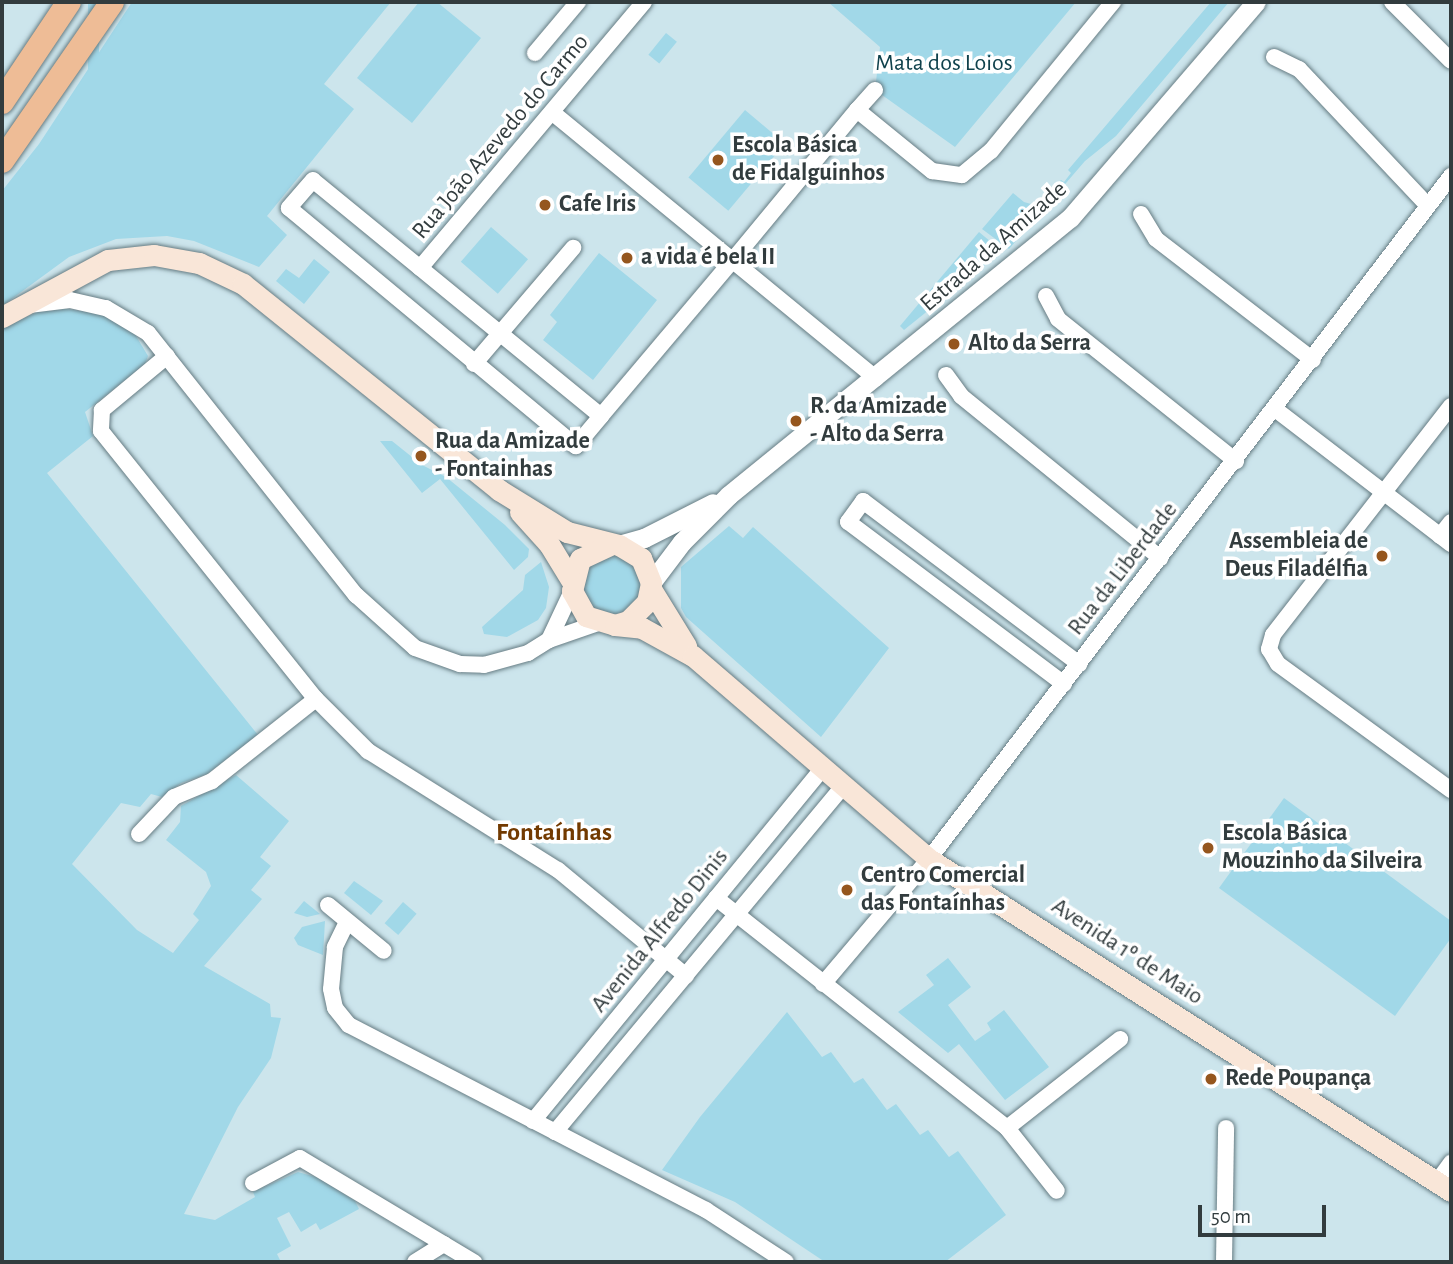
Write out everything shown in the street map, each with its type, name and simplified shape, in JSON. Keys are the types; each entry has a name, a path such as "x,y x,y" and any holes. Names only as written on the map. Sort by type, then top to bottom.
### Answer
{"highway":[{"path":"2,103 69,2"},
{"path":"2,162 112,2"}],"main road":[{"path":"11,312 108,260 154,255 199,263 243,284 499,490 567,532 614,545 641,558 651,586 639,613 607,624 576,604 572,585 549,544 499,490"},
{"path":"572,585 580,559 614,545"},
{"name":"Avenida 1º de Maio","path":"651,586 693,656"},
{"name":"Avenida 1º de Maio","path":"607,624 642,628 693,656 842,789 929,859 1444,1187"}],"street":[{"path":"535,53 578,2"},
{"name":"Rua João Azevedo do Carmo","path":"420,268 644,2"},
{"path":"857,110 932,171 962,175 991,151 1113,2"},
{"name":"Estrada da Amizade","path":"729,495 1070,218 1256,2"},
{"path":"1392,2 1451,61"},
{"path":"1274,57 1299,69 1427,206"},
{"path":"601,416 313,180 289,208 576,446 875,90"},
{"path":"553,113 876,378"},
{"name":"Rua da Liberdade","path":"823,984 929,859 1236,461 1451,176"},
{"path":"1141,214 1156,239 1313,360"},
{"path":"474,364 573,248"},
{"path":"1046,296 1058,319 1236,461"},
{"path":"11,312 70,300 106,308 135,322 167,356 356,595 395,634 439,659 472,665 506,661 549,640 607,624"},
{"path":"167,356 102,410 101,431 316,699 368,751 558,870 687,976"},
{"path":"946,375 961,396 1160,558"},
{"path":"1451,406 1273,635 1269,649 1278,664 1451,790"},
{"path":"1275,409 1446,540 1451,522"},
{"path":"614,545 644,538 729,495"},
{"path":"651,586 682,542 729,495"},
{"path":"1064,684 848,522 863,501 1079,664"},
{"path":"549,640 572,585"},
{"path":"139,834 174,797 212,781 316,699"},
{"name":"Avenida Alfredo Dinis","path":"533,1121 821,770"},
{"name":"Avenida Alfredo Dinis","path":"555,1132 842,789"},
{"path":"716,898 1007,1128 1057,1191"},
{"path":"328,905 384,951"},
{"path":"347,922 335,947 331,989 341,1017 533,1121 706,1210 786,1262"},
{"path":"1007,1128 1121,1039"},
{"path":"1224,1262 1226,1128"},
{"path":"253,1183 300,1158 474,1262"},
{"path":"1444,1187 1451,1163"},
{"path":"415,1262 444,1244"}],"green space":[{"path":"88,2 99,2 99,156 88,156"},
{"path":"132,2 391,2 324,84 354,109 267,216 287,235 259,267 194,241 167,236 116,239 69,257 2,306 2,191 39,144"},
{"path":"419,2 437,2 481,38 412,123 357,78"},
{"name":"Mata dos Loios","path":"828,2 1076,2 955,147 875,90 880,47"},
{"path":"1211,2 1229,2 1116,136 1085,161 1009,249 982,229 1013,193 1024,202 1038,206 1061,180 1064,182 1071,173 1068,170"},
{"path":"666,33 677,42 659,64 648,55"},
{"path":"745,110 785,143 728,211 688,177"},
{"path":"491,227 528,259 498,294 461,262"},
{"path":"979,232 1002,251 904,330 900,326"},
{"path":"599,253 657,300 593,380 543,340 557,322 550,315"},
{"path":"314,259 330,272 304,304 276,281 286,269 299,278"},
{"path":"66,309 103,314 133,331 148,356 145,364 85,412 93,436 47,473 258,735 207,774 181,783 162,797 151,794 140,807 121,803 72,864 137,930 173,953 199,920 193,914 211,886 206,872 166,840 180,822 181,806 236,775 289,821 260,857 271,866 251,890 262,899 204,966 270,1004 271,1017 281,1018 271,1058 238,1107 184,1214 215,1220 255,1197 253,1192 298,1172 319,1178 355,1201 359,1209 320,1230 316,1223 301,1232 289,1212 277,1218 291,1246 277,1254 281,1262 2,1262 2,327 38,312"},
{"path":"380,441 392,441 422,465 446,477 505,525 529,549 528,557 514,570 440,479 422,493"},
{"path":"729,526 743,538 753,527 889,648 821,737 686,617 681,608 681,567"},
{"path":"606,556 618,556 633,564 641,579 641,591 633,606 618,614 606,614 591,606 583,591 583,579 591,564"},
{"path":"541,562 549,587 546,608 538,620 507,637 484,634 482,627 523,590 525,575"},
{"path":"1284,798 1451,921 1451,938 1395,1016 1219,888"},
{"path":"354,881 383,901 371,915 344,893"},
{"path":"304,901 320,914 307,917 294,913"},
{"path":"403,902 417,914 398,935 385,923"},
{"path":"325,921 323,955 298,945 294,938 302,927"},
{"path":"948,958 971,987 948,1005 975,1041 991,1030 987,1023 1004,1010 1049,1067 1005,1100 959,1044 948,1053 898,1012 934,985 926,975"},
{"path":"787,1012 822,1057 831,1052 854,1083 863,1078 887,1110 896,1104 920,1135 928,1130 949,1157 958,1151 1006,1215 945,1262 825,1262 735,1202 662,1170 700,1117"}],"place":[{"name":"Escola Básica de Fidalguinhos","path":"718,160"},
{"name":"Cafe Iris","path":"545,205"},
{"name":"a vida é bela II","path":"627,258"},
{"name":"Alto da Serra","path":"954,344"},
{"name":"R. da Amizade - Alto da Serra","path":"796,421"},
{"name":"Rua da Amizade - Fontainhas","path":"421,456"},
{"name":"Assembleia de Deus Filadélfia","path":"1382,556"},
{"name":"Escola Básica Mouzinho da Silveira","path":"1208,848"},
{"name":"Centro Comercial das Fontaínhas","path":"847,890"},
{"name":"Rede Poupança","path":"1211,1079"}],"district":[{"name":"Fontaínhas","path":"554,833"}]}
